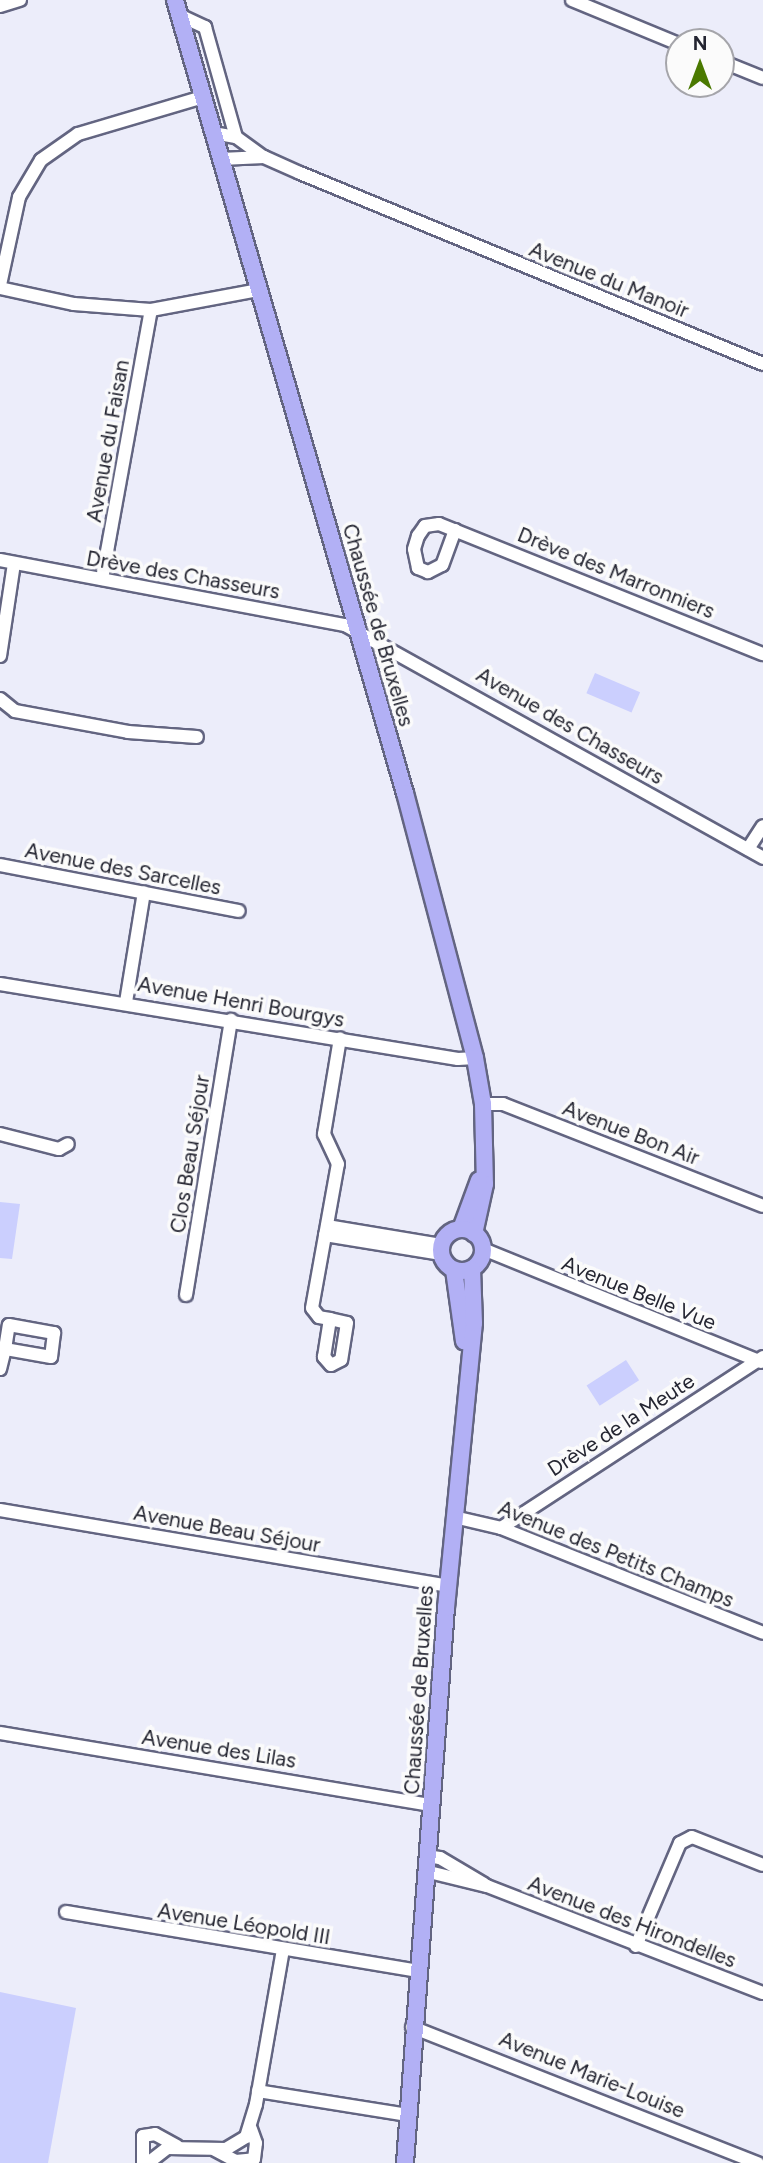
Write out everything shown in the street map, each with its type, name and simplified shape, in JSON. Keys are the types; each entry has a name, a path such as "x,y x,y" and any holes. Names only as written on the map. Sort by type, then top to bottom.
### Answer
{"main road":[{"name":"Chaussée de Bruxelles","path":"177,8 358,631 475,1058 483,1104 483,1203 468,1231 479,1258 474,1323 468,1357 412,2027 405,2041 405,2163"},
{"path":"441,1249 468,1231"},
{"name":"Chaussée de Bruxelles","path":"441,1249 454,1270 468,1357"},
{"path":"454,1270 479,1258"},
{"name":"Chaussée de Bruxelles","path":"394,2163 404,2115"}],"street":[{"path":"0,6 20,0"},
{"path":"572,0 665,38"},
{"path":"177,8 205,27 236,137"},
{"path":"735,67 763,78"},
{"path":"203,97 78,134 41,160 19,197 0,286 74,304 151,310 259,290"},
{"path":"213,133 236,137 264,157"},
{"path":"221,159 264,157"},
{"name":"Avenue du Manoir","path":"264,157 763,364"},
{"name":"Avenue du Faisan","path":"102,579 151,310"},
{"name":"Drève des Marronniers","path":"455,530 763,654"},
{"name":"Drève des Chasseurs","path":"0,560 330,621 358,631"},
{"path":"0,656 14,563"},
{"name":"Avenue des Chasseurs","path":"358,631 763,858"},
{"path":"0,699 15,711 128,733 197,737"},
{"path":"748,849 763,826"},
{"name":"Avenue des Sarcelles","path":"0,864 239,911"},
{"path":"126,1002 144,892"},
{"name":"Avenue Henri Bourgys","path":"0,984 126,1002 458,1059 475,1058"},
{"name":"Clos Beau Séjour","path":"186,1295 231,1020"},
{"path":"330,1320 319,1317 312,1308 338,1164 324,1134 340,1038"},
{"name":"Avenue Bon Air","path":"483,1104 503,1104 763,1206"},
{"path":"0,1134 59,1149 68,1144"},
{"path":"326,1231 441,1249"},
{"name":"Avenue Belle Vue","path":"479,1258 501,1258 761,1360"},
{"path":"0,1370 5,1349"},
{"name":"Drève de la Meute","path":"501,1528 761,1360"},
{"name":"Avenue Beau Séjour","path":"0,1510 448,1586"},
{"name":"Avenue des Petits Champs","path":"454,1517 501,1528 763,1633"},
{"name":"Avenue des Lilas","path":"0,1732 431,1805"},
{"path":"636,1946 680,1843 692,1837 763,1865"},
{"name":"Avenue des Hirondelles","path":"426,1864 763,1993"},
{"name":"Avenue Léopold III","path":"66,1912 417,1971"},
{"path":"215,2150 236,2161 254,2159 256,2143 251,2129 283,1949"},
{"name":"Avenue Marie-Louise","path":"412,2027 758,2163"},
{"path":"258,2091 404,2115"},
{"path":"146,2163 158,2151 177,2146 215,2150 237,2145 251,2129"},
{"path":"146,2163 143,2136 155,2134 177,2146"}],"shaded area":[{"path":"595,673 640,692 632,712 586,693"},
{"path":"0,1202 20,1204 12,1259 0,1258"},
{"path":"626,1360 639,1380 600,1406 587,1386"},
{"path":"0,1992 76,2008 48,2163 0,2163"}]}
